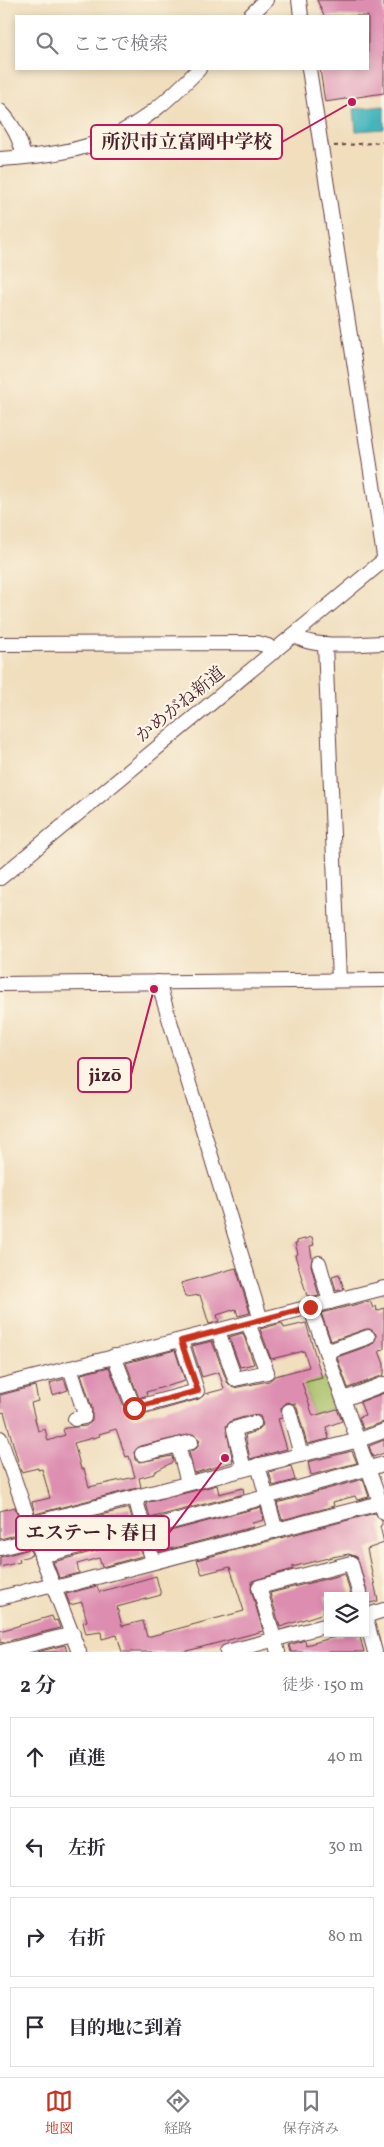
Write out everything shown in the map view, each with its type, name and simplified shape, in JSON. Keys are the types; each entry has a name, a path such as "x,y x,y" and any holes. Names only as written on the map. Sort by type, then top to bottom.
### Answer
{"street":[{"path":"251,15 266,0"},
{"path":"299,0 301,15"},
{"path":"0,159 23,158 71,151 116,136 158,109 199,70"},
{"path":"309,70 384,558"},
{"path":"0,111 19,141 23,158"},
{"name":"かめがね新道","path":"0,878 295,635 384,558"},
{"path":"295,635 306,642 325,644 384,643"},
{"path":"0,644 258,643 268,646 274,652"},
{"path":"325,644 339,980"},
{"path":"0,984 384,980"},
{"path":"158,982 255,1322 267,1372 235,1379 218,1331"},
{"path":"319,1263 330,1302"},
{"path":"0,1386 384,1288"},
{"path":"0,1598 276,1531 382,1508 310,1307"},
{"path":"326,1352 368,1337"},
{"path":"114,1356 134,1408 198,1391 181,1341"},
{"path":"70,1368 84,1412 84,1417 74,1419"},
{"path":"344,1399 384,1384"},
{"path":"289,1411 301,1455"},
{"path":"254,1423 234,1429 266,1497 276,1531"},
{"path":"30,1524 359,1440 384,1431"},
{"path":"0,1438 35,1540 79,1652"},
{"path":"142,1454 184,1444 188,1483"},
{"path":"41,1556 384,1464"},
{"path":"135,1497 154,1562"},
{"path":"0,1548 35,1540"},
{"path":"276,1646 259,1587 351,1563 359,1592"},
{"path":"369,1615 384,1610"},
{"path":"227,1652 276,1646 324,1627"},
{"path":"369,1630 375,1652"},
{"path":"1,1652 72,1634"}],"path":[{"path":"320,147 384,142"}],"green space":[{"path":"332,1376 342,1406 313,1414 304,1384"}],"water":[{"path":"384,106 384,129 356,131 354,109"}],"building":[{"path":"317,0 384,0 384,93 325,102 320,70 369,70 369,15 324,15"},
{"path":"312,1237 314,1245 310,1246 311,1265 319,1296 310,1298 310,1295 307,1296 295,1255 298,1254 295,1243"},
{"path":"236,1268 250,1313 238,1316 236,1309 217,1315 219,1321 209,1324 200,1295 185,1297 181,1283"},
{"path":"339,1274 344,1289 336,1291 332,1276"},
{"path":"370,1301 373,1308 376,1306 377,1311 384,1308 384,1349 379,1351 384,1364 384,1375 348,1388 337,1357 371,1345 376,1339 376,1334 370,1329 366,1329 331,1341 321,1313"},
{"path":"282,1323 284,1328 306,1323 322,1378 302,1383 313,1416 337,1409 342,1421 326,1427 329,1439 307,1444 297,1408 295,1404 287,1402 281,1408 282,1418 278,1419 287,1449 250,1459 245,1435 257,1431 263,1425 260,1416 251,1415 231,1421 226,1426 233,1462 194,1473 189,1452 197,1448 200,1440 193,1434 140,1446 134,1452 135,1460 139,1462 172,1456 173,1462 154,1472 154,1474 139,1478 141,1487 35,1514 32,1502 50,1498 42,1469 38,1470 38,1468 21,1472 4,1412 0,1413 0,1395 35,1386 38,1401 31,1403 38,1431 45,1429 48,1441 65,1435 63,1430 65,1428 86,1426 92,1421 92,1408 81,1374 109,1367 126,1412 136,1417 199,1399 205,1394 224,1389 219,1372 202,1377 192,1346 212,1341 227,1382 233,1388 269,1381 275,1376 309,1367 304,1351 271,1359 260,1329","holes":["116,1429 126,1457 129,1456 135,1477 89,1487 84,1469 81,1469 74,1443 100,1436 99,1434"]},
{"path":"243,1333 254,1364 240,1367 229,1337"},
{"path":"175,1350 185,1381 146,1392 147,1395 139,1398 126,1363"},
{"path":"64,1379 68,1390 53,1395 50,1383"},
{"path":"384,1393 384,1422 363,1429 359,1417 365,1415 360,1402"},
{"path":"384,1440 384,1453 373,1457 369,1446"},
{"path":"352,1451 357,1463 311,1475 308,1462"},
{"path":"291,1466 295,1480 273,1486 269,1472"},
{"path":"363,1479 369,1497 357,1500 355,1496 333,1502 334,1506 282,1520 277,1503"},
{"path":"217,1485 219,1494 243,1488 244,1494 150,1518 146,1503"},
{"path":"15,1507 24,1533 0,1539 0,1511"},
{"path":"261,1507 264,1520 252,1523 253,1527 159,1552 155,1535"},
{"path":"129,1508 133,1523 47,1545 41,1530"},
{"path":"375,1513 382,1521 380,1526 384,1543 367,1549 378,1601 369,1603 369,1592 367,1592 357,1557 349,1554 292,1567 293,1569 252,1581 251,1589 263,1631 183,1652 122,1652 117,1635 102,1639 101,1632 86,1634 83,1622 87,1621 82,1602 70,1605 66,1594 97,1586 99,1592 156,1576 161,1595 117,1607 122,1626 143,1621 147,1637 244,1611 230,1567 202,1574 197,1560"},
{"path":"138,1540 142,1556 102,1567 99,1558 77,1564 79,1573 59,1578 53,1562"},
{"path":"30,1549 32,1555 19,1559 20,1562 0,1567 0,1557"},
{"path":"345,1574 350,1592 324,1592 324,1613 280,1627 270,1593"},
{"path":"52,1616 54,1621 57,1620 60,1628 0,1643 0,1631"},
{"path":"335,1637 360,1637 364,1652 291,1652 289,1645 305,1640 306,1645"},
{"path":"65,1645 67,1652 37,1652"}],"place":[{"name":"所沢市立富岡中学校","path":"352,102"},
{"name":"jizō","path":"154,989"},
{"name":"エステート春日","path":"225,1458"}],"route":[{"path":"134,1408 198,1391 181,1341 310,1307"}]}
